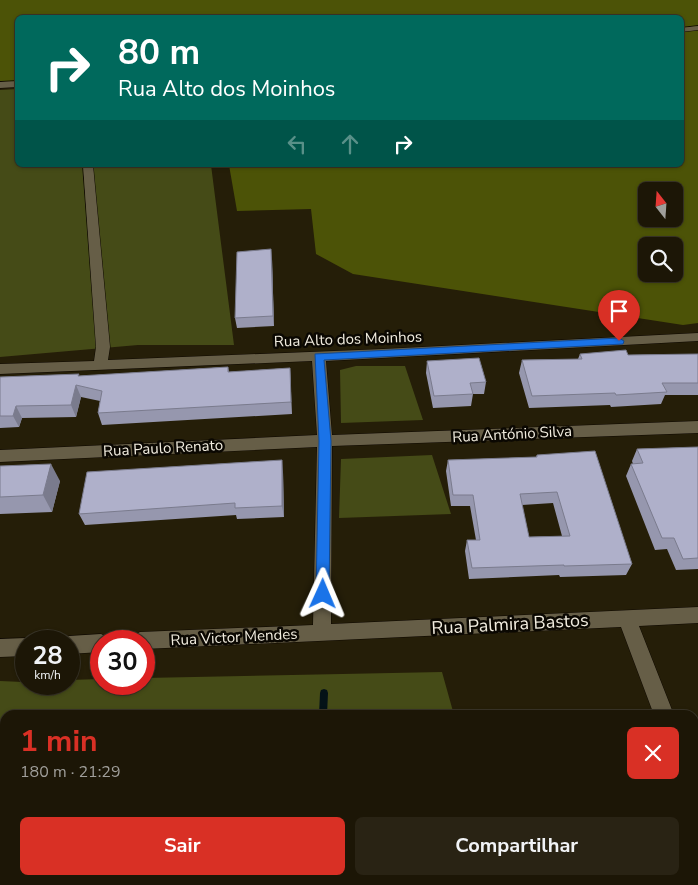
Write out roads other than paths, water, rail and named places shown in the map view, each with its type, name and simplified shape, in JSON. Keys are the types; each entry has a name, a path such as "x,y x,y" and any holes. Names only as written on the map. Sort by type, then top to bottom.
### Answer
{"street":[{"path":"684,30 698,28"},
{"path":"0,85 15,84"},
{"path":"88,167 88,191 102,347 100,365"},
{"name":"Rua Alto dos Moinhos","path":"0,369 319,356 698,337"},
{"path":"319,356 325,441 322,633"},
{"name":"Rua António Silva","path":"325,441 698,427"},
{"name":"Rua Paulo Renato","path":"0,456 325,441"},
{"name":"Rua Palmira Bastos","path":"322,633 698,615"},
{"path":"627,618 662,710"},
{"name":"Rua Victor Mendes","path":"155,640 322,633"},
{"path":"0,648 15,647"}],"waterway":[{"path":"323,710 324,693"}]}
